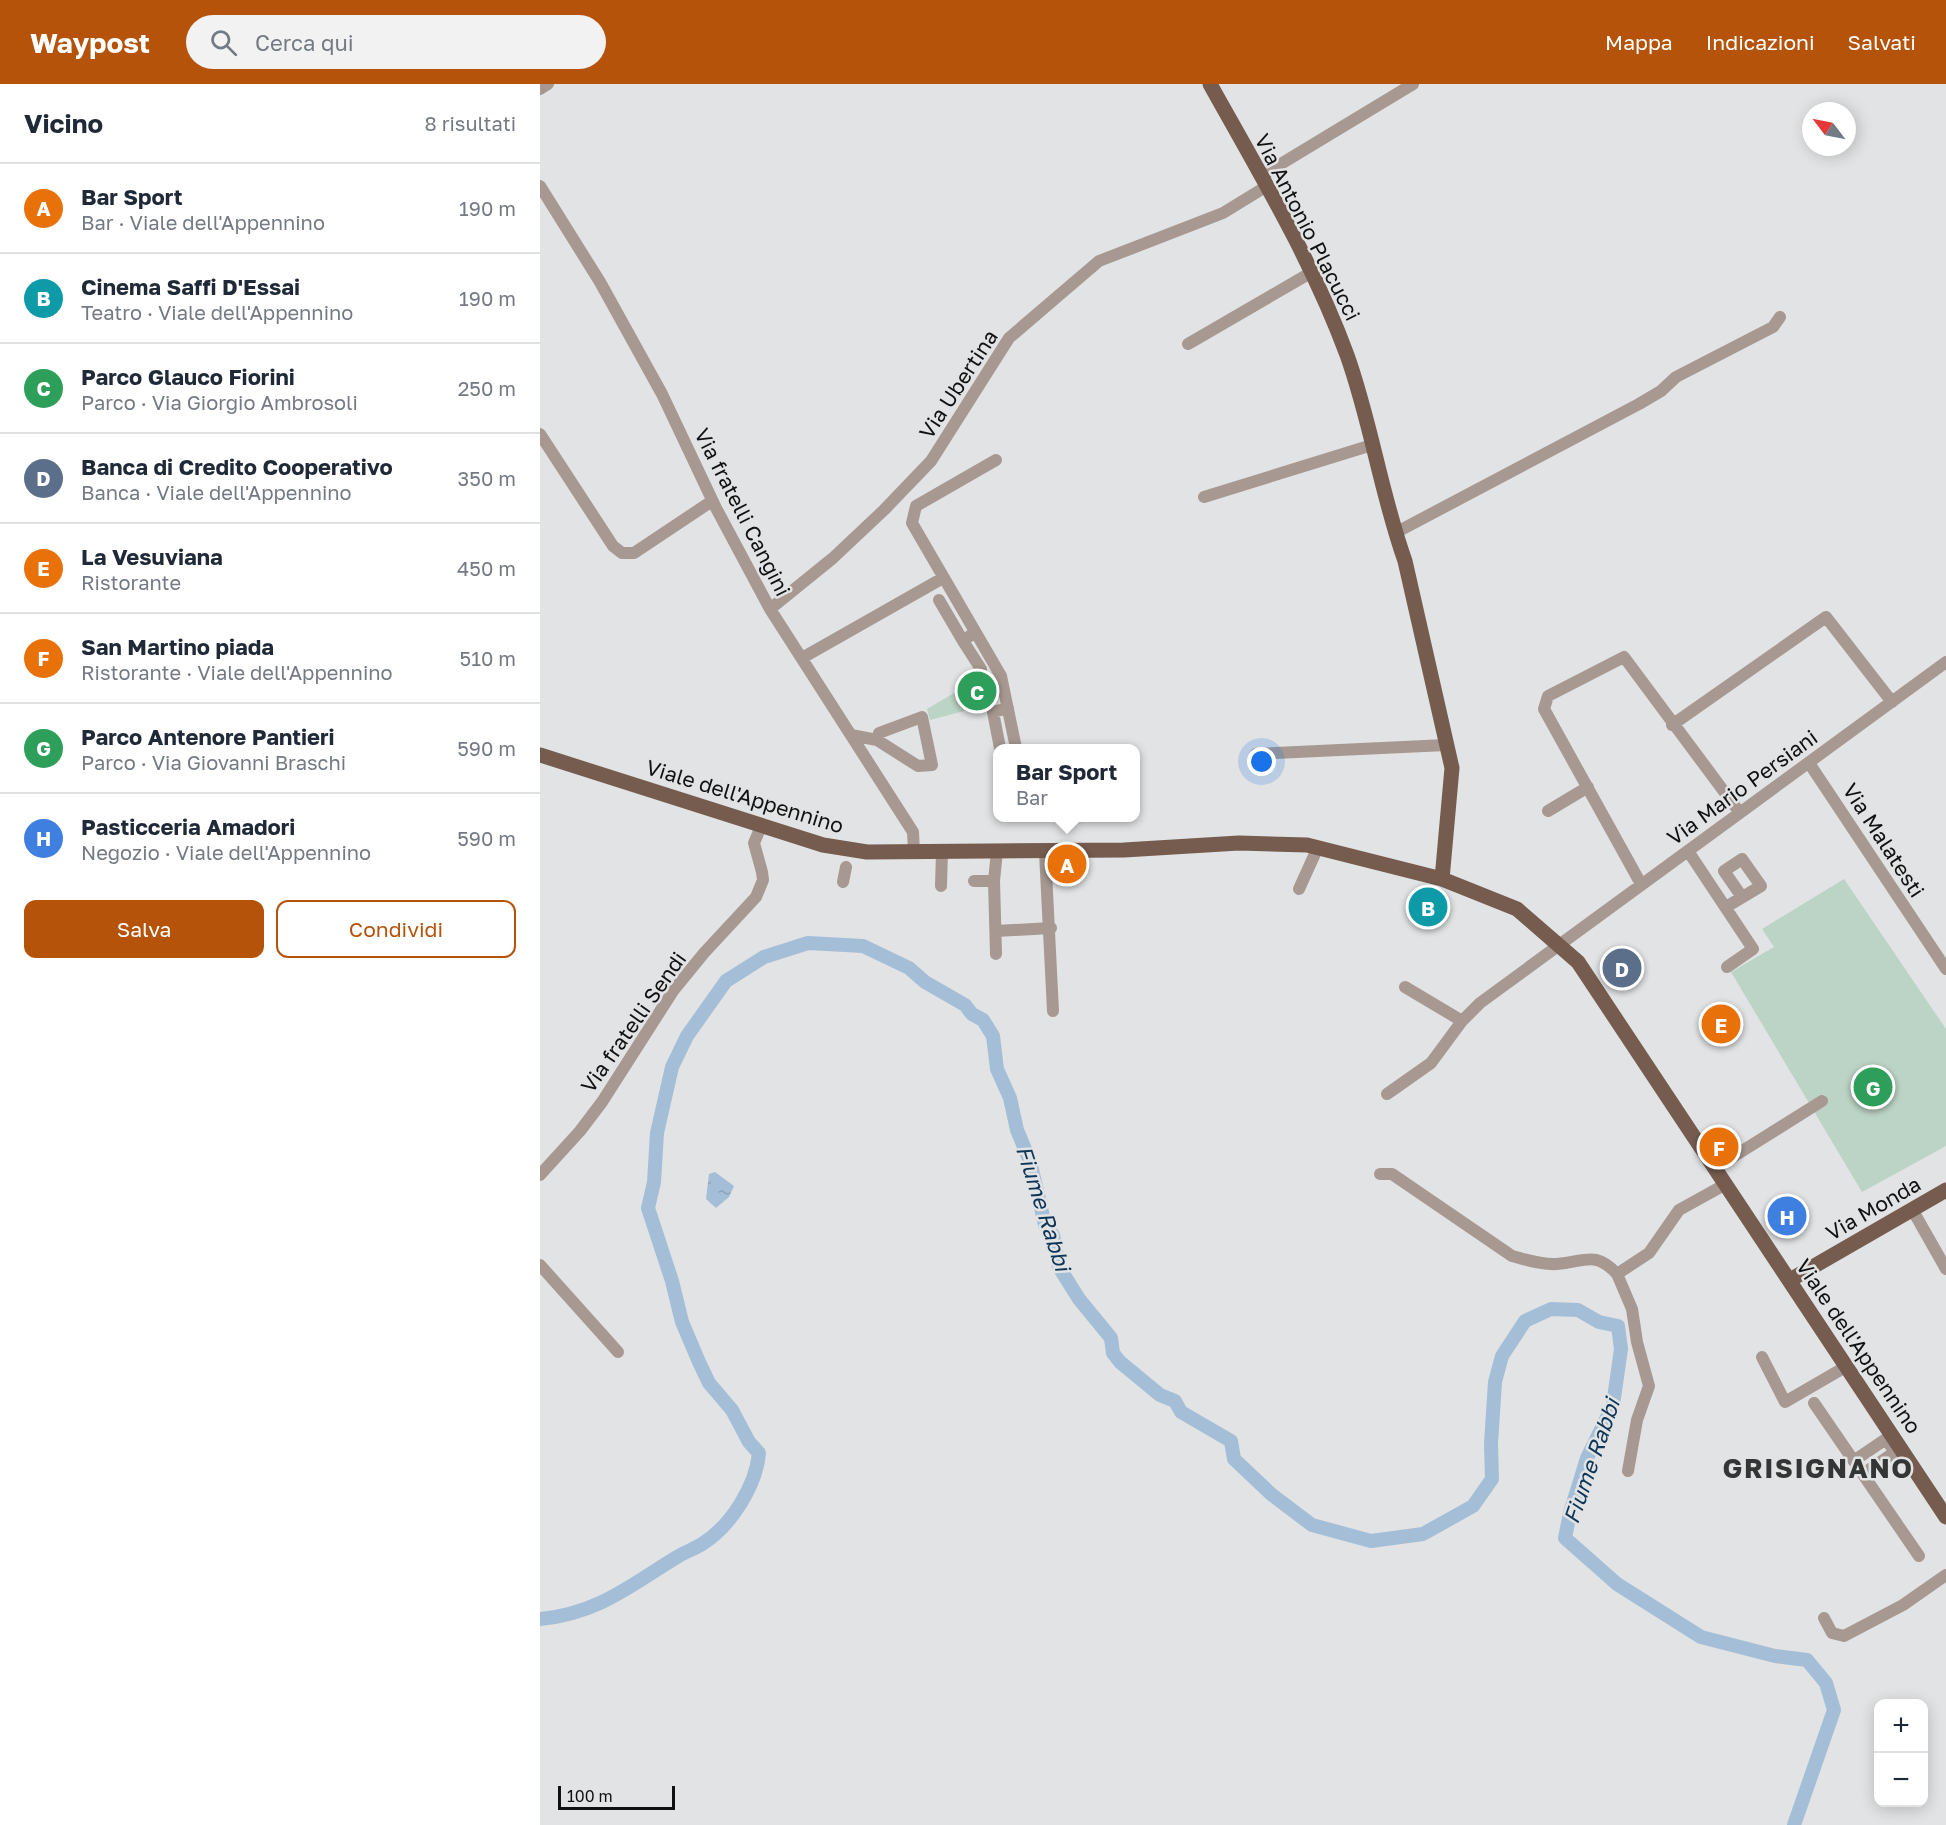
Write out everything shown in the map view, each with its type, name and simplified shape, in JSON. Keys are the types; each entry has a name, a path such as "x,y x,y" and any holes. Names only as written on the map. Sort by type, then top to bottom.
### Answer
{"main road":[{"name":"Via Antonio Placucci","path":"1210,84 1312,272 1348,358 1395,533 1405,561 1452,768 1443,879"},
{"name":"Viale dell'Appennino","path":"540,755 762,824 824,845 848,859 914,852 1045,852 1239,843 1318,847 1443,879 1517,909 1578,962 1847,1366 1893,1443 1946,1517"},
{"name":"Via Monda","path":"1790,1280 1946,1190"}],"street":[{"path":"540,89 548,84"},
{"name":"Via Ubertina","path":"770,609 833,558 931,461 1009,338 1099,261 1223,213 1264,181 1413,84"},
{"name":"Via fratelli Cangini","path":"540,186 600,282 652,376 712,501 770,609 913,832 914,852"},
{"path":"1188,344 1312,272"},
{"path":"1395,533 1639,404 1661,391 1676,376 1773,327 1780,317"},
{"path":"540,434 613,546 622,553 634,553 712,501"},
{"path":"1204,497 1372,445"},
{"path":"996,460 916,506 912,523 1001,676 1015,744"},
{"path":"802,658 943,578"},
{"path":"939,600 981,669"},
{"path":"1672,725 1826,617 1892,702"},
{"path":"963,641 975,632"},
{"path":"1641,884 1544,709 1548,696 1624,657 1672,725 1740,813"},
{"name":"Via Mario Persiani","path":"1387,1094 1431,1063 1462,1021 1480,1003 1946,662"},
{"path":"999,744 993,712 1008,708"},
{"path":"851,735 877,740 918,766 932,765 922,717 879,733 877,740"},
{"path":"1256,754 1446,745"},
{"name":"Via Malatesti","path":"1809,763 1946,969"},
{"path":"1548,811 1588,787"},
{"name":"Via fratelli Sendi","path":"540,1175 580,1131 602,1102 673,992 704,953 756,897 762,873 754,843 762,824"},
{"path":"1299,889 1318,847"},
{"path":"996,954 994,881 997,851"},
{"path":"1688,851 1753,949 1727,967"},
{"path":"941,886 942,852"},
{"path":"1045,852 1051,928 1053,1011"},
{"path":"843,882 848,859"},
{"path":"1726,907 1761,886 1742,859 1724,872 1742,897"},
{"path":"974,881 994,881"},
{"path":"996,931 1051,928"},
{"path":"1405,987 1462,1021"},
{"path":"1715,1168 1822,1101"},
{"path":"1380,1174 1392,1174 1512,1256 1532,1262 1556,1264 1591,1258 1605,1261 1617,1274 1632,1309 1637,1342 1649,1386 1637,1420 1628,1471"},
{"path":"1617,1274 1649,1253 1679,1210 1726,1184"},
{"path":"1912,1209 1946,1269"},
{"path":"540,1265 618,1352"},
{"path":"1762,1357 1785,1402 1847,1366"},
{"path":"1814,1403 1919,1556"},
{"path":"1855,1460 1886,1439 1893,1443 1895,1452 1863,1474"},
{"path":"1824,1618 1832,1634 1844,1636 1903,1605 1946,1575"}],"green space":[{"path":"988,673 998,702 930,720 927,709"},
{"path":"1844,879 1946,1029 1946,1146 1862,1192 1731,972 1774,947 1762,929"}],"water":[{"path":"715,1172 734,1186 729,1197 716,1208 706,1199 709,1174"}],"waterway":[{"name":"Fiume Rabbi","path":"540,1619 580,1611 613,1597 702,1544 723,1527 747,1492 753,1479 759,1453 749,1442 732,1410 709,1383 699,1362 682,1322 672,1281 648,1208 654,1182 657,1133 672,1067 687,1036 726,981 764,957 808,943 863,946 909,968 925,982 965,1005 972,1014 983,1020 993,1036 997,1069 1010,1098 1017,1130 1030,1161 1045,1225 1053,1235 1059,1267 1079,1299 1111,1338 1113,1353 1120,1362 1160,1395 1175,1401 1181,1412 1231,1441 1234,1459 1271,1494 1312,1525 1371,1541 1423,1534 1473,1506 1492,1479 1491,1444 1495,1382 1502,1356 1525,1321 1551,1309 1578,1310 1599,1322 1618,1326 1621,1349 1613,1405 1587,1458 1570,1513 1565,1538 1617,1584 1701,1637 1775,1656 1807,1660 1826,1683 1834,1710 1794,1825"}],"place":[{"name":"Parco Glauco Fiorini","path":"977,691"},
{"name":"Bar Sport","path":"1067,864"},
{"name":"Cinema Saffi D'Essai","path":"1428,907"},
{"name":"Banca di Credito Cooperativo","path":"1622,968"},
{"name":"La Vesuviana","path":"1721,1024"},
{"name":"Parco Antenore Pantieri","path":"1873,1087"},
{"name":"San Martino piada","path":"1719,1147"},
{"name":"Pasticceria Amadori","path":"1787,1216"}],"district":[{"name":"GRISIGNANO","path":"1818,1468"}]}
